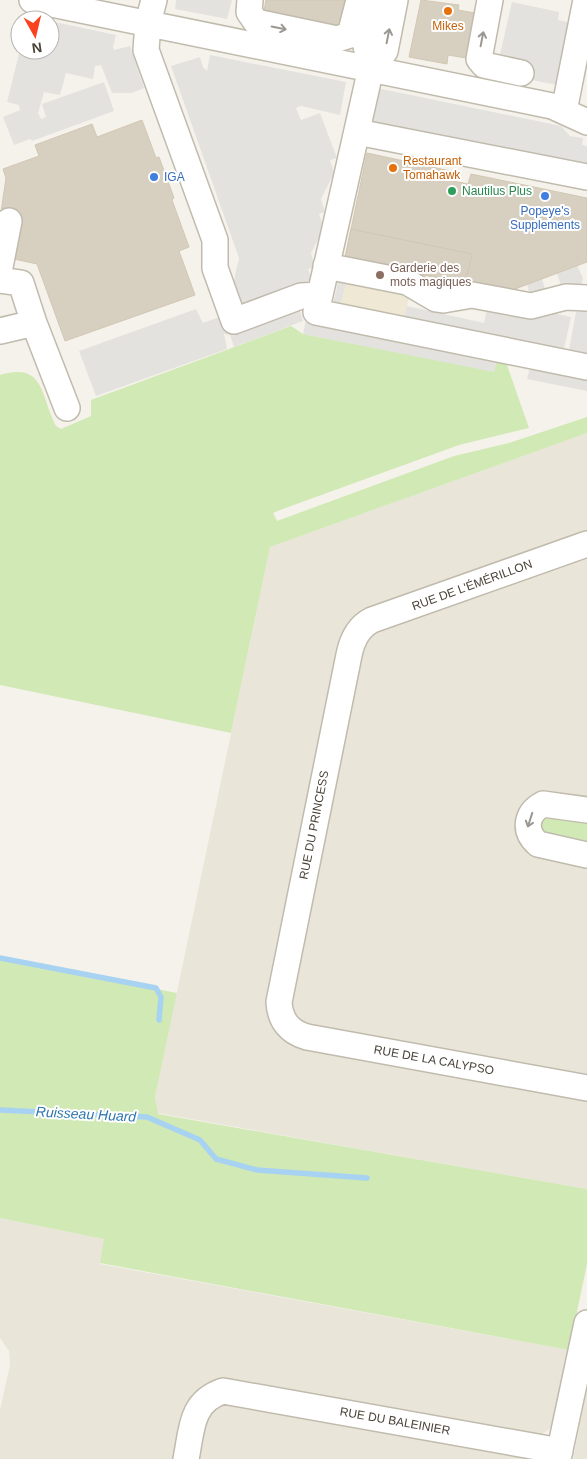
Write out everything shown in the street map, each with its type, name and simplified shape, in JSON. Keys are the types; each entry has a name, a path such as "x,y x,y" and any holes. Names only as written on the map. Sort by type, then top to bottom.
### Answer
{"street":[{"path":"32,0 151,12 371,68 552,106 587,122"},
{"path":"250,0 249,12 256,22 337,39 350,35 359,0"},
{"path":"376,0 366,46 371,68 316,312 587,367"},
{"path":"371,68 385,51 395,0"},
{"path":"490,0 479,59 484,65 521,73"},
{"path":"564,111 586,0"},
{"path":"151,12 146,50 215,240 215,268 234,321 301,296 320,295"},
{"path":"356,132 587,177"},
{"path":"0,267 8,221"},
{"path":"326,266 407,282 436,299 442,300 472,295 531,306 566,297 587,298"},
{"path":"0,280 21,283 34,323 67,408"},
{"path":"0,331 34,323"},
{"name":"RUE DE L'ÉMÉRILLON","path":"360,629 372,620 587,544"},
{"name":"RUE DU PRINCESS","path":"285,1023 280,1011 280,995 349,655 352,643 360,629"},
{"path":"587,810 543,804 532,813 528,827 532,839 538,844 587,855"},
{"name":"RUE DE LA CALYPSO","path":"285,1023 298,1034 307,1037 587,1088"},
{"path":"559,1455 587,1323"},
{"name":"RUE DU BALEINIER","path":"186,1459 194,1419 200,1405 215,1394 231,1392 559,1455"}],"shaded area":[{"path":"176,0 232,0 227,19 175,9"},
{"path":"512,2 559,12 558,20 581,25 568,87 521,78 499,59"},
{"path":"60,23 116,35 114,50 130,46 144,88 132,93 112,93 101,65 95,66 93,79 66,73 60,95 44,92 38,113 41,119 46,117 42,104 104,82 114,111 32,141 30,139 14,145 3,117 20,110 19,105 7,102 18,60 60,60"},
{"path":"210,55 346,82 340,115 301,106 296,108 301,120 320,113 337,158 330,160 334,173 321,199 325,212 319,214 324,228 311,253 315,267 308,269 312,281 299,308 303,321 234,347 230,335 224,334 227,349 96,396 79,351 196,309 203,323 244,308 234,280 239,258 171,66 200,57 203,67 207,71"},
{"path":"367,86 561,126 570,136 583,138 582,145 587,146 587,177 357,132"},
{"path":"472,254 465,284 414,273 404,321 340,308 347,280"},
{"path":"577,265 583,278 579,297 557,300 553,313 571,317 563,353 568,355 576,312 581,312 587,304 587,391 527,379 533,356 497,358 494,372 303,334 309,306 333,305 339,277 347,280 340,307 404,320 407,306 484,323 489,299 533,306 527,284 542,279 546,292 561,286 557,273"},
{"path":"587,433 587,534 370,610 270,1014 274,1028 285,1039 587,1098 587,1189 157,1113 155,1097 270,547"},
{"path":"587,555 587,1077 308,1027 291,1015 290,993 361,646 369,634"},
{"path":"0,1218 105,1239 100,1264 569,1350 556,1417 550,1429 542,1434 530,1434 214,1384 199,1390 190,1400 175,1459 0,1459 0,1410 10,1365 9,1351 0,1338"},
{"path":"587,1389 587,1459 573,1459"},
{"path":"226,1401 534,1459 196,1459 210,1408"}],"green space":[{"path":"291,326 303,334 494,371 497,358 505,359 529,428 459,445 280,510 273,513 277,521 454,456 509,443 587,417 587,433 270,547 231,733 0,685 0,375 15,372 25,373 33,377 39,384 56,426 61,429 91,416 91,400"},
{"path":"543,815 587,820 587,845 541,834 539,819"},
{"path":"0,958 177,993 155,1097 158,1114 587,1189 587,1264 569,1350 100,1263 104,1239 0,1218"}],"building":[{"path":"266,0 352,0 341,32 263,16"},
{"path":"421,0 459,5 458,10 481,14 472,59 448,55 447,64 409,57"},
{"path":"142,120 156,158 159,157 189,247 179,251 195,295 65,341 37,264 14,259 21,223 0,219 6,178 3,169 39,156 35,145 92,124 97,137"},
{"path":"367,153 455,172 453,181 468,184 471,174 587,198 587,262 507,292 345,258"},
{"path":"351,229 472,254 465,284 345,258"}],"waterway":[{"path":"0,958 156,988 161,997 159,1020"},
{"name":"Ruisseau Huard","path":"0,1110 147,1117 200,1140 216,1159 257,1170 367,1178"}],"place":[{"name":"Mikes","path":"448,11"},
{"name":"Restaurant Tomahawk","path":"393,168"},
{"name":"IGA","path":"154,177"},
{"name":"Nautilus Plus","path":"452,191"},
{"name":"Popeye's Supplements","path":"545,196"},
{"name":"Garderie des mots magiques","path":"380,275"}]}
